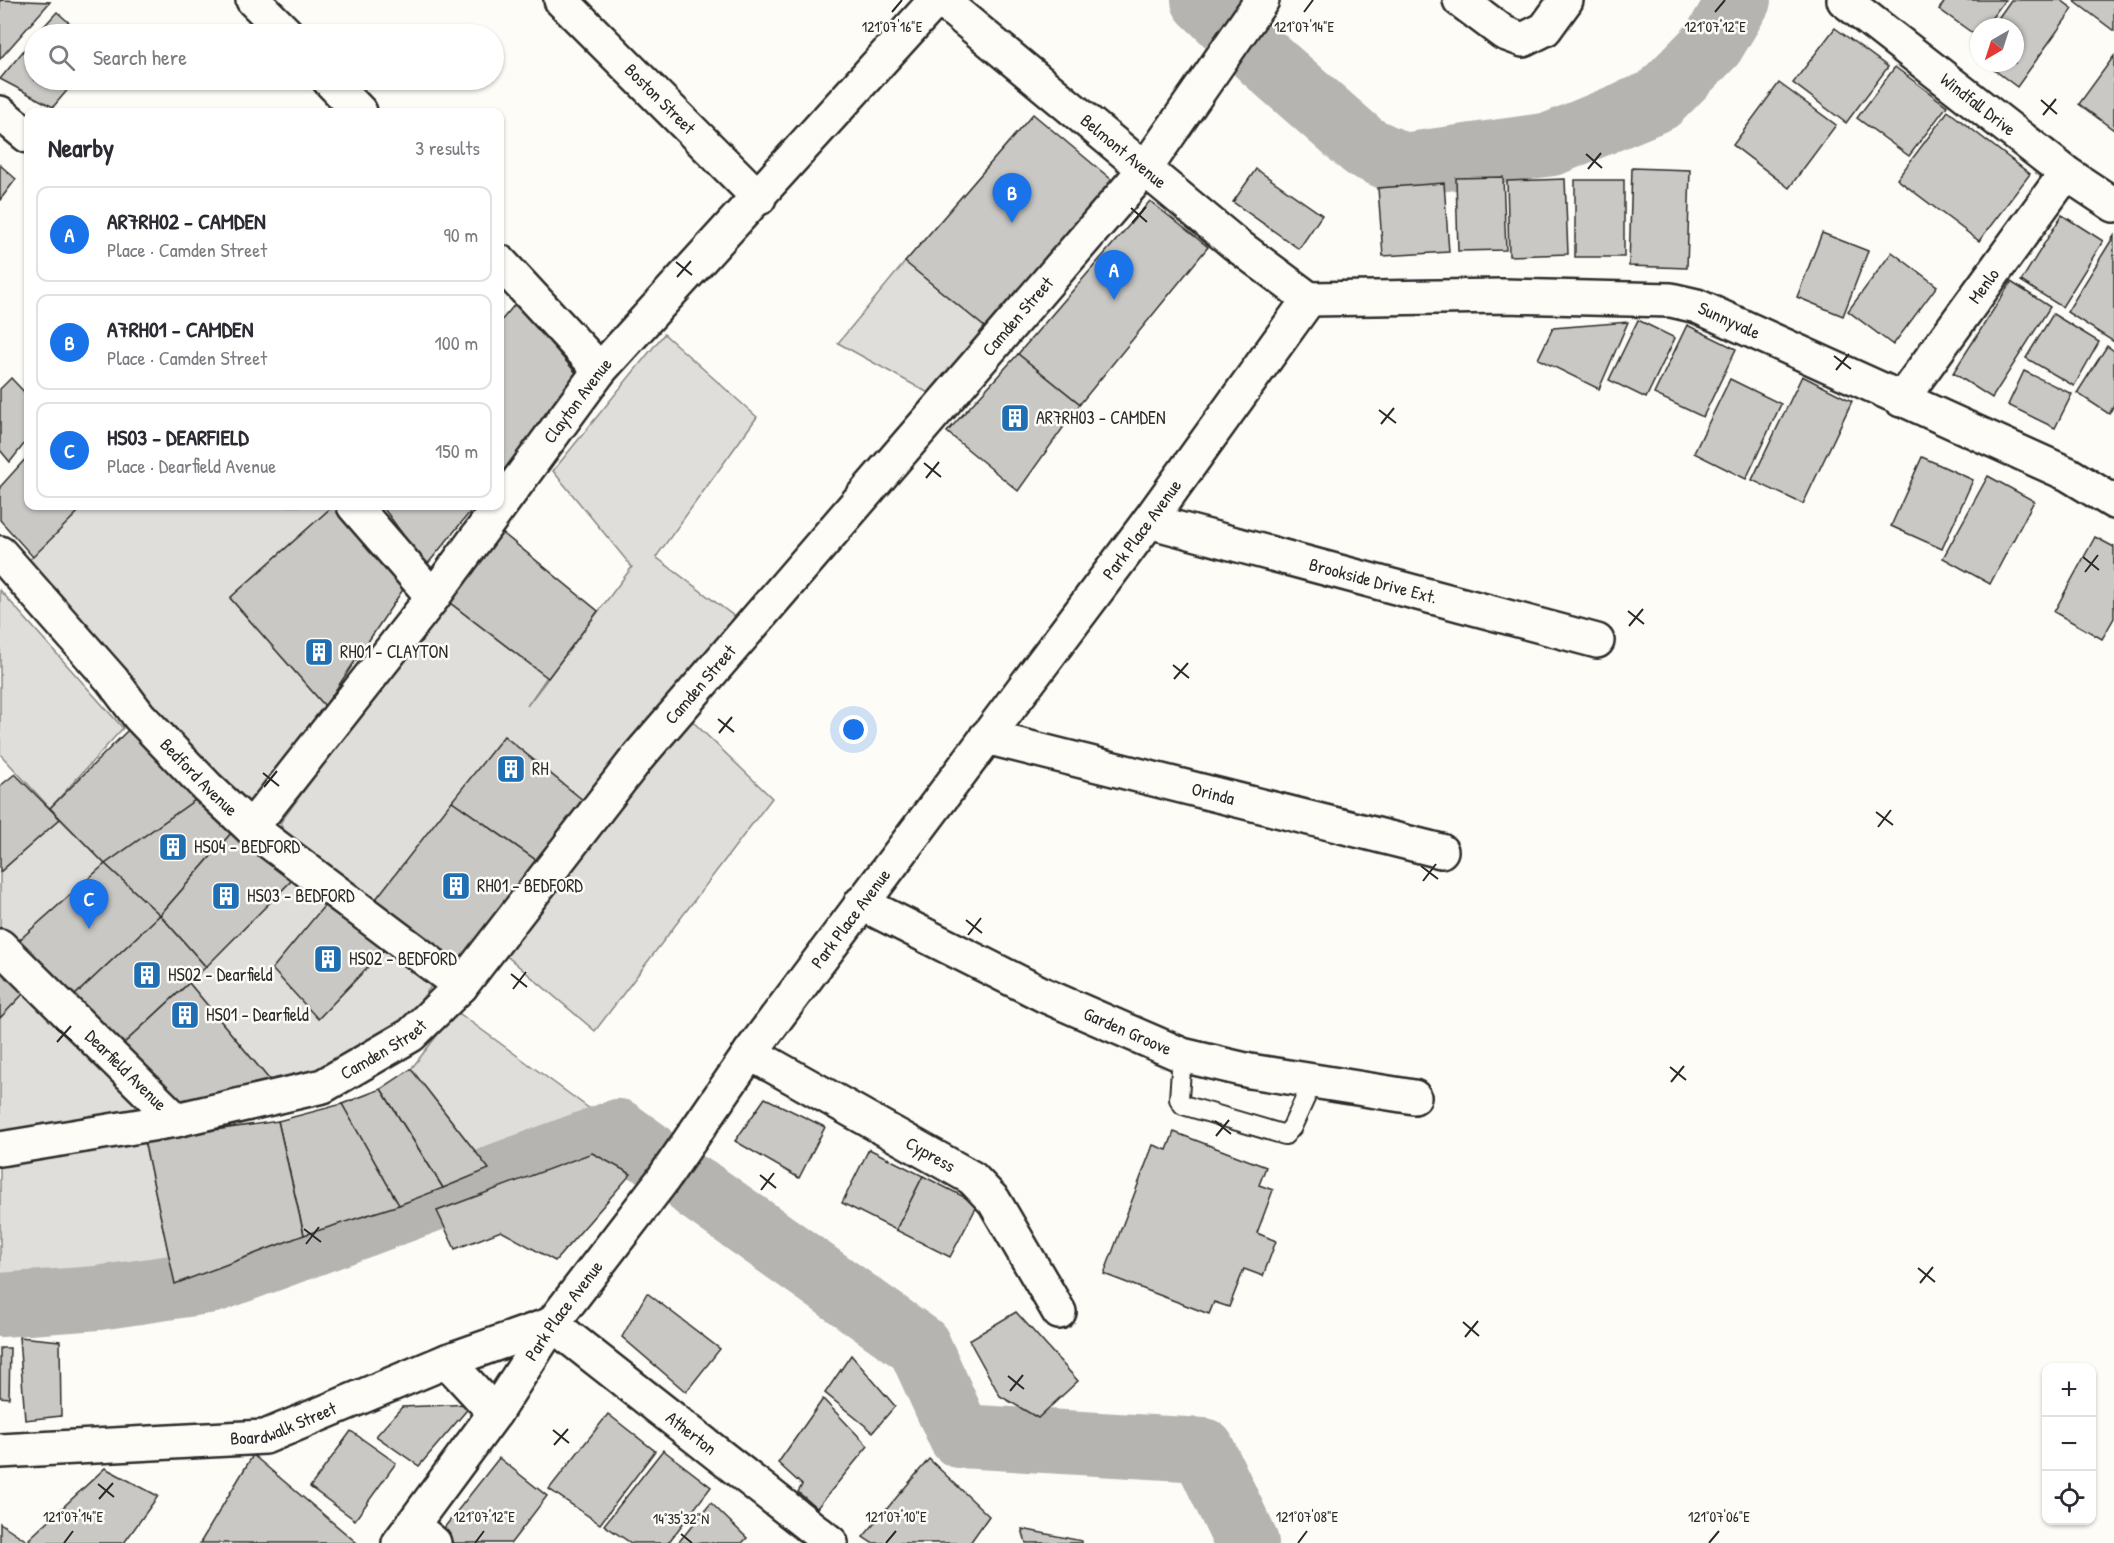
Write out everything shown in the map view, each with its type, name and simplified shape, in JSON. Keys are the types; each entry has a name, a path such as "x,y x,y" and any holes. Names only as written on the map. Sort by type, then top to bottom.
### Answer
{"street":[{"path":"253,0 277,24"},
{"name":"Boston Street","path":"561,0 759,198"},
{"name":"Clayton Avenue","path":"504,500 600,370 759,198 936,0"},
{"name":"Belmont Avenue","path":"941,0 1234,243 1309,299"},
{"path":"1460,0 1504,33 1523,40 1545,29 1566,0"},
{"name":"Windfall Drive","path":"1844,0 2066,172 2114,205"},
{"name":"Camden Street","path":"0,1149 176,1120 323,1086 411,1035 461,986 638,757 1145,169 1259,4"},
{"path":"339,90 356,108"},
{"path":"0,113 24,133"},
{"name":"Menlo","path":"1901,400 2066,172"},
{"path":"504,266 600,370"},
{"name":"Sunnyvale","path":"1309,299 1503,296 1671,300 1697,306 2068,474 2114,502"},
{"name":"Park Place Avenue","path":"415,1537 552,1324 661,1182 750,1053 1149,521 1309,299"},
{"path":"357,510 433,597"},
{"name":"Clayton Avenue","path":"251,828 433,597 497,510"},
{"name":"Brookside Drive Ext.","path":"1149,521 1597,641"},
{"name":"Bedford Avenue","path":"0,553 112,680 139,716 207,787 251,828 461,986"},
{"name":"Orinda","path":"986,737 1441,851"},
{"name":"Garden Groove","path":"861,903 1044,995 1182,1055 1313,1081 1414,1097"},
{"name":"Dearfield Avenue","path":"0,946 176,1120"},
{"name":"Cypress","path":"750,1053 972,1178 994,1201 1059,1312"},
{"name":"Boardwalk Street","path":"2,1453 265,1437 447,1361 552,1324"},
{"name":"Atherton","path":"552,1324 831,1543"},
{"path":"447,1361 495,1413"}],"lane":[{"path":"1182,1055 1179,1100 1183,1105 1285,1135 1292,1128 1313,1081"}],"shaded area":[{"path":"905,262 992,333 932,395 838,343"},
{"path":"664,334 757,417 656,557 735,617 589,805 504,736 369,908 294,853 280,823 445,599 547,677 527,706 632,567 553,471"},
{"path":"80,510 329,510 230,598 325,706 251,811 17,572"},
{"path":"0,590 123,728 50,808 0,754"},
{"path":"689,718 772,798 595,1031 502,952"},
{"path":"60,819 105,864 16,943 0,927 0,872"},
{"path":"295,877 324,906 319,1018 385,949 432,985 401,1027 353,1057 273,1084 189,983"},
{"path":"24,993 150,1113 0,1136 0,1018"},
{"path":"456,1011 601,1117 489,1169 411,1069"},
{"path":"144,1140 175,1284 98,1298 0,1298 0,1164"}],"building":[{"path":"0,0 50,2 31,24 24,24 24,32 0,59"},
{"path":"1946,0 2005,0 1992,18 1970,18 1970,31 1939,9"},
{"path":"2011,0 2061,0 2073,9 2017,87 1997,72 2024,72 2024,18 1998,18"},
{"path":"2114,0 2114,31 2074,1"},
{"path":"57,12 71,24 46,24"},
{"path":"1835,28 1888,67 1846,123 1793,83"},
{"path":"24,50 24,90 67,90 53,107 0,79"},
{"path":"2114,56 2114,130 2079,104"},
{"path":"1895,67 1947,106 1909,156 1857,118"},
{"path":"1779,83 1836,125 1789,188 1733,145"},
{"path":"1948,111 2030,174 1979,241 1897,179"},
{"path":"1033,114 1118,185 992,333 905,262"},
{"path":"0,165 16,179 0,200"},
{"path":"1632,168 1690,170 1687,268 1629,266"},
{"path":"1256,169 1322,215 1299,249 1233,202"},
{"path":"1503,177 1506,250 1458,251 1456,178"},
{"path":"1565,179 1568,254 1509,256 1507,181"},
{"path":"1575,180 1624,180 1624,257 1575,257"},
{"path":"1444,183 1449,252 1383,256 1378,188"},
{"path":"1150,201 1208,247 1080,404 1018,354"},
{"path":"2062,215 2103,241 2062,307 2021,281"},
{"path":"1822,233 1868,251 1843,316 1797,297"},
{"path":"2114,236 2114,342 2067,312"},
{"path":"1892,252 1937,286 1893,345 1848,311"},
{"path":"2011,282 2050,307 1992,398 1953,373"},
{"path":"516,303 577,374 504,470 504,317"},
{"path":"2053,314 2099,342 2074,386 2026,358"},
{"path":"1638,320 1675,338 1646,398 1609,380"},
{"path":"1628,322 1599,389 1538,359 1553,328"},
{"path":"1687,325 1736,349 1703,417 1654,394"},
{"path":"2107,346 2114,351 2114,405 2109,414 2077,393"},
{"name":"AR7RH03 - CAMDEN","path":"1018,354 1080,404 1018,491 947,432"},
{"path":"2024,371 2072,394 2055,428 2008,405"},
{"path":"1802,376 1852,401 1803,504 1752,480"},
{"path":"11,378 24,392 24,444 10,462 0,450 0,389"},
{"path":"1730,379 1781,404 1746,479 1694,453"},
{"path":"1922,457 1973,480 1942,549 1891,526"},
{"path":"24,460 24,510 80,510 33,557 0,520 0,487"},
{"path":"1988,476 2034,501 1990,584 1943,558"},
{"name":"RH01 - CLAYTON","path":"329,510 344,510 404,588 325,706 230,598"},
{"path":"385,510 472,510 426,566"},
{"path":"500,531 598,611 548,678 445,599"},
{"path":"2095,537 2114,547 2114,618 2102,639 2054,612"},
{"path":"131,727 198,798 105,864 50,808"},
{"name":"RH","path":"504,736 589,805 543,865 452,801"},
{"path":"15,774 60,819 0,872 0,786"},
{"name":"HS04 - BEDFORD","path":"198,798 233,831 160,915 105,864"},
{"name":"RH01 - BEDFORD","path":"452,801 543,865 462,977 369,908"},
{"name":"HS03 - BEDFORD","path":"233,831 295,877 206,967 160,915"},
{"path":"105,864 160,915 71,999 16,943"},
{"name":"HS02 - BEDFORD","path":"324,906 385,949 318,1019 272,969"},
{"name":"HS02 - Dearfield","path":"160,915 206,967 120,1047 71,999"},
{"path":"0,966 24,993 0,1018"},
{"name":"HS01 - Dearfield","path":"189,983 273,1084 181,1107 120,1047"},
{"path":"411,1069 489,1169 443,1188 381,1089"},
{"path":"381,1089 443,1188 399,1205 342,1104"},
{"path":"765,1098 825,1127 799,1178 735,1141"},
{"path":"342,1104 399,1205 304,1235 278,1121"},
{"path":"278,1121 304,1235 175,1284 144,1140"},
{"path":"1174,1132 1266,1167 1259,1185 1273,1190 1257,1233 1276,1241 1263,1276 1244,1269 1229,1307 1214,1302 1209,1314 1104,1274 1153,1145 1167,1150"},
{"path":"869,1149 923,1176 896,1230 842,1203"},
{"path":"592,1153 631,1174 555,1261 501,1231 455,1249 437,1211"},
{"path":"923,1176 978,1204 950,1257 896,1230"},
{"path":"647,1293 720,1349 686,1392 622,1337"},
{"path":"1016,1312 1078,1381 1038,1418 1000,1396 969,1340"},
{"path":"19,1337 60,1341 61,1416 25,1420"},
{"path":"0,1348 10,1348 9,1398 0,1397"},
{"path":"851,1355 895,1406 873,1432 825,1393"},
{"path":"823,1399 868,1446 817,1508 798,1492 802,1485 778,1463"},
{"path":"472,1404 419,1466 376,1436 402,1407"},
{"path":"608,1414 655,1451 600,1524 549,1489"},
{"path":"351,1431 396,1463 355,1520 310,1487"},
{"path":"663,1450 711,1487 668,1543 631,1543 604,1525"},
{"path":"253,1455 357,1543 200,1543"},
{"path":"499,1458 547,1496 511,1543 454,1543 440,1533"},
{"path":"929,1459 989,1516 970,1543 872,1543 863,1537"},
{"path":"105,1468 158,1496 124,1543 33,1543 29,1539"},
{"path":"711,1503 747,1538 742,1543 678,1543"},
{"path":"0,1523 30,1543 0,1543"},
{"path":"1022,1529 1082,1541 1082,1543 1026,1543"}],"waterway":[{"path":"1203,0 1267,62 1364,147 1403,165 1552,144 1658,100 1713,44 1739,0"},
{"path":"0,1305 98,1298 213,1281 618,1131 646,1151"},
{"path":"696,1188 919,1346 960,1436 1203,1450 1247,1543"}],"place":[{"name":"A7RH01 - CAMDEN","path":"1012,223"},
{"name":"AR7RH02 - CAMDEN","path":"1114,300"},
{"name":"AR7RH03 - CAMDEN","path":"1015,418"},
{"name":"RH01 - CLAYTON","path":"319,652"},
{"name":"RH","path":"511,769"},
{"name":"HS04 - BEDFORD","path":"173,847"},
{"name":"RH01 - BEDFORD","path":"456,886"},
{"name":"HS03 - BEDFORD","path":"226,896"},
{"name":"HS03 - DEARFIELD","path":"89,929"},
{"name":"HS02 - BEDFORD","path":"328,959"},
{"name":"HS02 - Dearfield","path":"147,975"},
{"name":"HS01 - Dearfield","path":"185,1015"}]}
